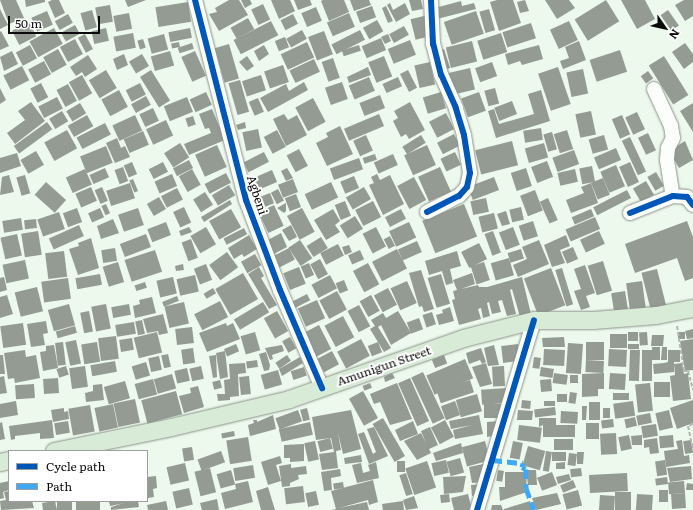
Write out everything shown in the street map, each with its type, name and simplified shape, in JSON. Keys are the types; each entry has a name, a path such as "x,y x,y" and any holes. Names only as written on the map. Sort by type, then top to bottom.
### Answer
{"main road":[{"name":"Amunigun Street","path":"59,450 171,427 289,399 463,338 534,320 593,320 686,309"}],"street":[{"path":"427,212 459,196 466,187 470,172 464,135 456,108 441,75 433,44 430,0"},
{"name":"Agbeni","path":"199,3 246,200 280,290 322,388"},
{"path":"654,90 671,126 673,138 668,148 667,160 673,196"},
{"path":"630,213 673,196 687,197 693,205"},
{"path":"477,510 534,320"}],"path":[{"path":"686,309 676,332 684,372 688,371 693,390"},
{"path":"693,424 688,426 693,450"}],"building":[{"path":"0,0 16,0 24,18 9,24"},
{"path":"25,0 45,0 45,2 26,7"},
{"path":"52,0 59,0 65,13 55,18 48,2"},
{"path":"125,0 146,0 128,7"},
{"path":"229,0 239,0 248,15 219,31 209,14 217,12 215,8"},
{"path":"241,0 250,0 252,4 245,8"},
{"path":"271,0 290,0 295,11 279,19"},
{"path":"294,0 310,0 312,5 298,10"},
{"path":"344,0 349,12 329,21 321,1"},
{"path":"350,0 369,0 371,5 354,11"},
{"path":"409,0 421,0 423,9 412,11"},
{"path":"497,0 513,0 521,23 499,31 490,2"},
{"path":"525,0 529,11 520,13 517,2"},
{"path":"545,0 569,0 575,8 557,19"},
{"path":"606,0 619,21 588,41 575,20"},
{"path":"621,0 645,0 655,19 637,29"},
{"path":"684,0 693,0 693,16 685,21 675,5"},
{"path":"461,1 462,6 474,3 476,9 437,19 435,8"},
{"path":"188,2 191,22 159,27 155,7"},
{"path":"390,3 393,10 405,3 410,14 396,22 387,5"},
{"path":"263,4 270,19 258,25 251,9"},
{"path":"110,5 113,22 98,24 95,8"},
{"path":"372,6 376,17 360,23 356,12"},
{"path":"386,6 393,21 388,23 382,8"},
{"path":"316,7 322,21 307,27 301,13"},
{"path":"0,9 8,25 0,29"},
{"path":"489,9 495,30 485,33 479,12"},
{"path":"92,10 97,27 85,31 80,13"},
{"path":"668,10 679,26 672,31 661,15"},
{"path":"47,11 53,25 37,31 31,18"},
{"path":"476,11 484,34 452,45 444,22"},
{"path":"129,13 132,29 116,32 113,16"},
{"path":"349,13 355,27 333,36 327,22"},
{"path":"68,14 73,23 60,30 55,21"},
{"path":"293,14 298,24 286,30 281,20"},
{"path":"428,15 433,35 416,40 411,19"},
{"path":"248,18 254,29 237,39 231,28"},
{"path":"377,20 383,31 369,39 363,28"},
{"path":"271,21 278,35 241,54 234,40"},
{"path":"569,21 578,40 559,49 550,30"},
{"path":"29,22 36,36 19,45 12,31"},
{"path":"531,23 536,38 507,47 502,32"},
{"path":"75,25 80,34 66,42 61,33"},
{"path":"404,26 409,35 394,43 389,34"},
{"path":"54,28 63,44 38,57 30,42"},
{"path":"106,28 109,41 94,44 91,31"},
{"path":"190,28 192,38 170,42 168,32"},
{"path":"302,30 307,39 291,47 286,39"},
{"path":"360,30 365,40 336,54 331,45"},
{"path":"1,31 9,46 0,50 0,32"},
{"path":"324,31 333,54 317,60 308,37"},
{"path":"133,33 136,48 116,52 113,37"},
{"path":"501,33 507,52 483,60 477,41"},
{"path":"85,34 93,49 86,53 78,38"},
{"path":"164,34 168,49 152,54 148,38"},
{"path":"388,34 391,41 385,44 381,37"},
{"path":"285,37 289,47 279,51 275,41"},
{"path":"381,38 386,50 367,58 362,46"},
{"path":"75,39 83,54 68,62 60,47"},
{"path":"143,39 146,48 140,49 137,41"},
{"path":"410,40 416,55 394,64 388,49"},
{"path":"472,41 477,61 451,68 446,48"},
{"path":"579,41 586,60 563,69 560,61 569,58 565,47"},
{"path":"179,42 180,47 172,48 171,44"},
{"path":"307,42 314,57 288,70 281,54"},
{"path":"192,43 194,49 180,53 178,48"},
{"path":"685,43 693,54 693,62 684,69 672,52"},
{"path":"229,44 239,79 225,83 215,48"},
{"path":"30,45 37,58 23,66 16,53"},
{"path":"264,45 269,54 259,61 254,51"},
{"path":"359,45 361,51 344,56 342,51"},
{"path":"539,45 543,59 522,65 520,61 508,65 505,54"},
{"path":"58,49 67,65 52,73 43,57"},
{"path":"444,49 450,68 444,70 437,51"},
{"path":"620,50 627,72 597,82 590,60"},
{"path":"12,51 18,64 4,71 0,57"},
{"path":"170,51 174,65 155,71 151,57"},
{"path":"195,51 206,76 192,82 181,57"},
{"path":"124,54 128,65 117,70 113,59"},
{"path":"142,54 149,66 136,74 129,62"},
{"path":"88,55 97,69 85,77 82,72 76,76 70,67"},
{"path":"247,56 254,66 247,71 239,62"},
{"path":"384,56 392,76 376,83 368,62"},
{"path":"664,56 688,95 673,105 649,66"},
{"path":"333,58 340,78 328,82 322,62"},
{"path":"314,59 320,72 295,83 290,70"},
{"path":"44,61 51,74 35,83 28,69"},
{"path":"430,62 435,84 420,88 414,66"},
{"path":"492,62 497,76 480,82 475,68"},
{"path":"283,65 289,82 270,89 264,72"},
{"path":"22,66 29,80 11,90 3,76"},
{"path":"368,67 371,75 349,83 347,77"},
{"path":"558,67 571,104 551,111 538,74"},
{"path":"470,68 475,89 454,94 449,73"},
{"path":"583,69 588,93 572,97 566,73"},
{"path":"106,70 117,88 100,98 89,80"},
{"path":"151,70 170,101 159,107 140,77"},
{"path":"408,70 417,88 409,92 400,74"},
{"path":"648,71 653,78 646,84 641,76"},
{"path":"82,75 92,93 79,101 69,82"},
{"path":"261,75 266,90 247,96 242,81"},
{"path":"369,77 375,91 355,99 349,86"},
{"path":"398,77 402,86 387,93 382,84"},
{"path":"240,80 249,112 238,115 228,83"},
{"path":"304,82 308,90 268,112 260,98 286,84 289,91"},
{"path":"342,82 348,99 331,105 325,88"},
{"path":"41,83 48,97 38,103 30,88"},
{"path":"140,83 146,95 132,102 126,90"},
{"path":"68,84 77,101 65,107 57,90"},
{"path":"0,88 6,100 0,104"},
{"path":"495,88 499,103 489,106 484,91"},
{"path":"119,90 128,107 110,116 101,99"},
{"path":"541,90 550,121 496,138 488,111 494,109 499,124 534,114 528,94"},
{"path":"206,92 212,105 196,112 190,100"},
{"path":"441,92 446,108 428,114 423,98"},
{"path":"479,92 486,111 468,117 461,98"},
{"path":"380,95 385,108 364,116 359,103"},
{"path":"146,96 151,105 136,113 131,104"},
{"path":"57,97 63,109 44,118 38,107"},
{"path":"187,97 193,112 170,121 164,106"},
{"path":"258,98 264,112 255,116 249,102"},
{"path":"313,98 326,122 308,131 295,107"},
{"path":"512,101 517,114 499,121 494,108"},
{"path":"31,102 45,121 15,144 7,133 25,120 18,111"},
{"path":"410,102 425,130 409,139 406,134 401,137 393,121 398,118 394,111"},
{"path":"80,103 86,113 72,122 66,111"},
{"path":"693,103 693,132 680,111"},
{"path":"153,108 159,121 145,127 139,114"},
{"path":"212,109 225,140 189,155 184,144 211,133 209,128 205,129 199,114"},
{"path":"62,111 68,121 55,129 49,119"},
{"path":"591,111 596,134 580,138 575,114"},
{"path":"637,112 645,129 633,135 625,117"},
{"path":"446,113 454,129 437,138 429,122"},
{"path":"284,114 288,120 297,115 307,135 286,146 273,119"},
{"path":"379,114 384,126 349,141 344,129"},
{"path":"87,115 93,126 74,137 68,126"},
{"path":"135,115 142,130 120,141 112,126"},
{"path":"622,115 630,134 620,139 612,119"},
{"path":"193,116 196,125 188,127 185,118"},
{"path":"166,120 173,135 153,145 146,129"},
{"path":"47,122 52,129 19,153 14,146"},
{"path":"245,122 246,128 238,130 236,125"},
{"path":"105,123 111,135 82,149 76,138"},
{"path":"340,126 353,154 327,166 316,143 328,137 326,133"},
{"path":"541,128 543,140 525,143 523,131"},
{"path":"258,129 262,148 246,151 242,132"},
{"path":"67,130 77,148 54,161 44,143"},
{"path":"277,130 286,147 273,154 264,137"},
{"path":"567,130 573,149 560,153 554,134"},
{"path":"143,131 149,145 130,153 124,139"},
{"path":"552,132 557,149 548,152 543,134"},
{"path":"648,133 656,150 646,155 638,138"},
{"path":"454,134 460,146 443,154 437,143"},
{"path":"366,135 373,151 360,156 353,141"},
{"path":"421,135 426,143 407,154 402,147"},
{"path":"604,135 608,149 593,154 589,139"},
{"path":"630,137 646,171 638,175 622,141"},
{"path":"117,138 121,148 125,146 130,157 115,163 106,143"},
{"path":"512,141 518,165 481,174 475,150"},
{"path":"685,141 693,160 679,168 669,151"},
{"path":"180,143 189,157 173,168 164,153"},
{"path":"544,143 548,157 529,163 525,149"},
{"path":"217,145 227,167 205,177 195,155"},
{"path":"427,145 436,165 413,175 404,155"},
{"path":"106,146 113,163 87,173 80,156"},
{"path":"616,148 621,160 599,169 594,157"},
{"path":"299,149 308,166 296,172 287,156"},
{"path":"574,150 579,164 558,172 552,158"},
{"path":"36,151 44,165 28,174 20,160"},
{"path":"264,152 269,162 249,172 244,162"},
{"path":"455,152 461,165 446,171 440,159"},
{"path":"17,153 21,166 0,173 0,158"},
{"path":"375,154 377,160 364,164 363,158"},
{"path":"393,154 398,165 379,174 374,163"},
{"path":"359,158 363,169 334,180 330,169"},
{"path":"189,160 193,168 177,176 173,168"},
{"path":"547,161 553,177 537,183 531,167"},
{"path":"132,162 137,174 129,177 124,166"},
{"path":"163,162 168,172 154,179 149,169"},
{"path":"630,162 639,182 628,187 619,167"},
{"path":"616,165 625,186 609,193 600,172"},
{"path":"592,166 595,182 582,184 579,168"},
{"path":"123,167 128,181 120,184 115,170"},
{"path":"440,167 451,192 429,201 418,177"},
{"path":"105,168 109,177 94,184 89,175"},
{"path":"287,168 293,178 286,181 281,171"},
{"path":"526,168 532,186 517,191 511,173"},
{"path":"85,169 92,185 73,193 66,178"},
{"path":"192,169 201,185 188,192 179,176"},
{"path":"575,169 578,182 560,186 557,173"},
{"path":"272,170 277,182 252,193 247,181"},
{"path":"656,172 664,186 655,191 647,177"},
{"path":"226,173 231,183 210,194 205,184"},
{"path":"172,174 177,186 160,193 155,181"},
{"path":"377,174 380,180 390,175 404,204 383,215 369,185 374,183 371,177"},
{"path":"9,175 14,192 0,195 2,177"},
{"path":"25,175 30,193 22,196 16,177"},
{"path":"354,176 359,188 345,194 340,182"},
{"path":"414,177 426,200 409,209 397,186"},
{"path":"494,177 499,190 473,200 468,187"},
{"path":"603,178 610,195 598,200 591,183"},
{"path":"133,179 138,191 134,193 129,181"},
{"path":"293,179 298,192 283,198 278,185"},
{"path":"646,181 654,195 641,202 633,188"},
{"path":"46,182 66,200 55,213 35,195"},
{"path":"331,182 338,197 312,210 305,194"},
{"path":"130,183 135,198 111,206 106,191"},
{"path":"591,183 598,203 571,213 566,200 584,193 581,187"},
{"path":"229,185 235,195 218,206 212,195"},
{"path":"91,187 97,201 81,207 75,194"},
{"path":"102,187 108,201 100,204 95,190"},
{"path":"364,187 371,199 353,210 346,198"},
{"path":"177,188 183,200 167,208 161,196"},
{"path":"278,189 284,201 277,204 271,193"},
{"path":"535,190 543,211 528,216 520,196"},
{"path":"627,190 631,198 597,215 593,207"},
{"path":"205,192 213,205 201,212 193,199"},
{"path":"270,193 274,203 262,208 258,198"},
{"path":"296,194 301,207 290,211 285,198"},
{"path":"159,197 166,209 154,216 147,204"},
{"path":"486,198 489,212 473,215 470,201"},
{"path":"548,198 558,220 550,224 540,202"},
{"path":"230,200 232,204 204,222 201,217"},
{"path":"345,201 351,216 341,220 335,205"},
{"path":"373,201 381,217 363,226 355,210"},
{"path":"286,203 286,211 284,213 277,208"},
{"path":"106,204 110,213 105,215 101,206"},
{"path":"464,204 477,236 435,253 422,221"},
{"path":"274,205 284,226 268,233 259,212"},
{"path":"184,207 191,222 180,227 173,212"},
{"path":"521,207 524,220 512,222 509,210"},
{"path":"77,208 82,222 68,227 63,213"},
{"path":"100,208 104,217 92,222 88,213"},
{"path":"138,208 144,225 124,232 118,215"},
{"path":"302,208 315,232 300,240 287,216"},
{"path":"231,209 241,227 219,239 209,221"},
{"path":"333,209 340,221 335,225 340,232 326,240 314,220"},
{"path":"401,209 406,219 390,227 385,217"},
{"path":"591,209 594,216 575,225 572,217"},
{"path":"506,211 510,224 502,226 497,214"},
{"path":"59,212 65,229 43,237 37,219"},
{"path":"494,213 498,229 482,232 478,217"},
{"path":"355,216 363,229 348,238 340,226"},
{"path":"595,217 600,229 571,241 566,230"},
{"path":"21,218 23,230 4,233 2,221"},
{"path":"36,219 37,228 25,229 24,220"},
{"path":"113,219 119,233 101,239 97,226"},
{"path":"533,221 538,236 524,241 519,226"},
{"path":"687,221 693,237 693,278 685,281 677,258 635,273 625,244"},
{"path":"166,222 171,235 152,242 147,229"},
{"path":"409,222 416,237 396,247 389,231"},
{"path":"79,225 84,236 54,249 49,238"},
{"path":"291,225 297,237 289,241 282,230"},
{"path":"189,227 192,232 181,236 179,231"},
{"path":"206,227 216,244 200,253 190,236"},
{"path":"376,227 386,247 373,253 363,234"},
{"path":"513,227 520,245 506,250 499,232"},
{"path":"244,228 247,234 227,245 224,238"},
{"path":"38,231 42,255 25,257 21,234"},
{"path":"493,231 501,253 492,256 485,234"},
{"path":"599,231 605,244 586,253 580,240"},
{"path":"281,233 287,247 272,255 266,241"},
{"path":"17,234 22,255 5,259 0,238"},
{"path":"146,234 151,247 125,257 120,244"},
{"path":"249,235 257,249 244,257 242,254 234,259 228,248"},
{"path":"566,235 570,246 560,250 565,263 552,267 544,245"},
{"path":"390,236 395,246 389,249 384,239"},
{"path":"321,237 328,248 313,257 307,246"},
{"path":"91,238 99,268 78,275 69,249 79,246 78,243"},
{"path":"191,239 198,258 188,261 182,242"},
{"path":"300,240 312,258 301,266 288,248"},
{"path":"539,240 549,264 518,277 513,265 527,259 522,247"},
{"path":"417,241 422,252 403,261 398,250"},
{"path":"479,243 487,259 469,268 461,252"},
{"path":"338,244 344,256 326,265 320,253"},
{"path":"349,245 352,252 345,255 342,247"},
{"path":"573,247 578,259 567,264 562,252"},
{"path":"115,248 117,261 103,263 101,250"},
{"path":"289,248 295,260 278,268 272,257"},
{"path":"397,249 407,269 382,281 372,262"},
{"path":"521,249 524,259 511,263 508,253"},
{"path":"155,250 162,272 132,282 125,260"},
{"path":"360,250 364,259 352,264 348,255"},
{"path":"64,251 67,277 48,279 45,253"},
{"path":"457,251 461,266 450,269 453,283 446,285 442,271 429,275 425,261"},
{"path":"227,252 238,267 220,280 209,265"},
{"path":"255,254 261,265 247,273 241,262"},
{"path":"509,258 514,275 496,281 491,263"},
{"path":"320,259 328,274 318,279 310,264"},
{"path":"25,260 29,279 6,283 3,265"},
{"path":"603,261 612,291 597,295 588,266"},
{"path":"118,262 124,282 109,287 103,267"},
{"path":"484,262 490,280 477,284 471,266"},
{"path":"309,263 314,275 306,278 301,267"},
{"path":"368,263 379,284 364,292 353,271"},
{"path":"183,264 184,270 176,271 175,266"},
{"path":"206,264 212,280 200,285 194,269"},
{"path":"585,265 595,293 586,296 590,307 581,310 574,291 581,289 574,269"},
{"path":"259,267 264,276 261,278 277,305 269,309 248,274"},
{"path":"299,267 306,284 290,290 283,273"},
{"path":"551,268 565,305 538,316 524,278"},
{"path":"562,268 573,304 566,306 555,270"},
{"path":"657,269 666,306 651,310 641,273"},
{"path":"421,270 434,309 424,312 422,306 419,307 409,273"},
{"path":"243,273 258,299 230,315 215,289"},
{"path":"472,273 475,284 461,289 478,285 479,287 487,287 522,277 531,314 520,317 512,289 510,290 516,314 507,316 502,300 498,301 501,312 492,314 489,302 487,303 490,316 483,318 481,308 478,309 481,319 459,325 452,300 455,299 453,291 457,290 453,280"},
{"path":"100,274 102,285 77,289 75,278"},
{"path":"441,274 450,304 437,308 428,278"},
{"path":"195,275 199,292 180,296 176,279"},
{"path":"330,275 337,288 319,298 311,285"},
{"path":"4,277 7,290 0,292 0,278"},
{"path":"173,277 177,294 160,297 156,281"},
{"path":"68,278 71,299 44,303 41,282"},
{"path":"344,280 348,290 340,294 336,283"},
{"path":"407,281 417,303 400,310 391,288"},
{"path":"642,281 646,308 630,310 626,283"},
{"path":"145,282 147,288 136,291 135,285"},
{"path":"37,287 43,311 21,317 15,293"},
{"path":"213,288 216,293 207,299 204,294"},
{"path":"388,288 397,305 383,312 374,296"},
{"path":"337,291 347,310 329,319 319,300"},
{"path":"625,291 628,309 614,311 611,293"},
{"path":"307,294 310,300 295,308 292,302"},
{"path":"7,295 13,314 0,318 0,297"},
{"path":"371,295 380,311 368,317 360,301"},
{"path":"177,296 179,301 164,307 162,302"},
{"path":"152,297 156,313 135,318 133,306 140,304 139,300"},
{"path":"317,300 325,318 306,327 298,309"},
{"path":"220,301 228,317 202,330 194,314"},
{"path":"184,302 189,323 169,328 165,306"},
{"path":"263,302 269,312 240,330 234,320"},
{"path":"69,304 75,325 54,331 48,310"},
{"path":"106,304 111,329 96,331 91,307"},
{"path":"129,304 131,315 113,318 111,307"},
{"path":"359,305 370,326 359,332 348,311"},
{"path":"450,307 454,321 439,325 436,315 443,313 442,310"},
{"path":"89,311 93,332 84,333 80,313"},
{"path":"277,311 288,331 275,338 264,318"},
{"path":"398,311 411,333 391,345 381,325 378,327 391,348 384,352 370,329 375,326 371,320 383,313 386,318"},
{"path":"432,312 436,324 427,327 422,315"},
{"path":"163,314 168,333 159,335 158,331 147,333 143,319"},
{"path":"343,316 354,337 336,347 324,326"},
{"path":"419,318 423,329 411,334 407,322"},
{"path":"142,320 145,334 138,335 135,321"},
{"path":"46,321 48,333 43,334 45,345 31,347 27,324"},
{"path":"134,322 136,334 117,337 115,325"},
{"path":"23,323 26,345 3,348 0,326"},
{"path":"226,323 227,326 233,323 240,339 207,352 199,333"},
{"path":"319,325 331,349 316,357 304,333"},
{"path":"75,326 77,333 58,338 56,332"},
{"path":"192,327 194,343 177,345 175,329"},
{"path":"693,329 693,338 687,339 685,331"},
{"path":"157,332 162,352 139,358 134,338"},
{"path":"255,332 260,350 246,354 241,336"},
{"path":"628,332 638,332 638,341 628,341"},
{"path":"647,332 648,345 640,346 639,333"},
{"path":"678,332 685,332 685,339 678,339"},
{"path":"610,334 627,334 627,348 610,348"},
{"path":"652,335 664,335 663,346 651,346"},
{"path":"116,336 119,359 101,361 98,338"},
{"path":"290,337 296,348 288,353 282,341"},
{"path":"564,337 565,347 543,347 542,338"},
{"path":"132,338 134,350 121,352 119,340"},
{"path":"361,339 370,356 346,368 337,352"},
{"path":"693,339 693,370 685,371 680,341"},
{"path":"76,340 81,363 70,366 65,342"},
{"path":"63,342 66,365 58,366 55,343"},
{"path":"97,342 100,362 84,364 81,345"},
{"path":"378,342 382,352 372,356 368,346"},
{"path":"586,342 604,342 604,360 586,360"},
{"path":"568,343 583,344 581,374 566,373"},
{"path":"236,344 239,351 227,356 224,349"},
{"path":"518,344 520,361 503,363 501,346"},
{"path":"628,344 639,344 639,349 628,349"},
{"path":"54,345 58,368 43,371 40,352 46,351 46,346"},
{"path":"282,345 284,351 272,355 273,359 270,360 265,348"},
{"path":"494,345 499,365 488,366 484,348"},
{"path":"652,347 660,347 660,360 652,360"},
{"path":"662,347 667,347 667,360 661,360"},
{"path":"193,348 195,363 183,365 181,350"},
{"path":"481,348 486,362 482,364 480,360 469,364 466,353"},
{"path":"544,349 565,350 564,366 543,365"},
{"path":"609,349 627,350 626,367 608,366"},
{"path":"25,350 26,357 36,355 40,378 15,383 14,378 8,379 4,353"},
{"path":"630,350 640,350 639,381 629,381"},
{"path":"642,350 652,350 652,381 642,381"},
{"path":"668,350 680,350 680,362 674,362 674,372 654,374 653,364 668,362"},
{"path":"225,351 228,377 220,379 216,353"},
{"path":"332,351 339,364 324,372 317,359"},
{"path":"266,352 270,365 269,370 264,371 259,354"},
{"path":"168,354 171,367 164,368 161,356"},
{"path":"0,355 3,355 5,374 0,374"},
{"path":"216,355 217,377 213,378 209,356"},
{"path":"287,355 291,361 279,369 275,363"},
{"path":"444,355 447,363 435,368 432,360"},
{"path":"159,356 162,370 151,372 148,358"},
{"path":"300,357 303,363 282,376 279,369"},
{"path":"534,357 541,358 539,369 532,368"},
{"path":"465,359 473,378 435,395 426,375"},
{"path":"257,360 258,367 247,368 246,362"},
{"path":"586,360 604,361 603,373 585,372"},
{"path":"115,361 117,372 92,376 90,365"},
{"path":"146,362 150,375 136,380 132,366"},
{"path":"245,363 246,373 238,374 239,396 230,397 230,400 218,401 217,394 225,394 224,380 230,379 229,364"},
{"path":"486,363 492,384 480,387 472,367"},
{"path":"682,363 684,374 688,373 691,399 673,401 670,376 675,375 674,364"},
{"path":"66,366 69,375 59,378 56,369"},
{"path":"85,366 88,387 72,389 69,368"},
{"path":"201,366 204,379 192,381 189,369"},
{"path":"504,366 505,386 493,387 492,367"},
{"path":"304,367 307,376 293,380 291,371"},
{"path":"541,367 554,369 552,378 540,376"},
{"path":"187,368 190,381 177,384 174,371"},
{"path":"278,370 282,384 265,389 261,375"},
{"path":"423,372 445,418 433,424 411,377"},
{"path":"392,373 395,378 385,382 384,377"},
{"path":"554,373 568,375 566,385 553,383"},
{"path":"604,373 604,389 598,389 598,396 582,397 582,374"},
{"path":"610,373 626,374 625,390 609,389"},
{"path":"172,374 176,388 158,394 154,379"},
{"path":"570,375 578,375 578,383 570,383"},
{"path":"4,376 7,393 0,394 0,377"},
{"path":"249,376 251,394 241,395 239,377"},
{"path":"58,378 59,393 44,394 43,379"},
{"path":"410,378 429,421 417,426 398,383"},
{"path":"153,379 157,394 139,399 135,384"},
{"path":"551,379 552,391 541,392 540,380"},
{"path":"220,380 222,388 214,390 212,382"},
{"path":"470,380 474,392 441,403 437,391"},
{"path":"125,381 130,398 109,404 104,387"},
{"path":"654,382 670,382 670,397 654,397"},
{"path":"370,383 372,388 364,391 363,386"},
{"path":"397,383 412,419 390,425 380,402 374,404 370,394"},
{"path":"650,383 653,411 638,412 635,385"},
{"path":"34,384 35,398 16,399 15,385"},
{"path":"102,384 104,400 86,402 85,393 93,391 93,385"},
{"path":"198,386 204,407 184,413 179,396 191,393 190,388"},
{"path":"507,388 508,403 482,405 481,390"},
{"path":"176,391 182,414 147,423 141,400"},
{"path":"363,391 378,418 364,426 349,399"},
{"path":"570,392 577,393 575,404 568,403"},
{"path":"613,393 629,393 629,400 613,400"},
{"path":"477,394 482,411 461,417 456,400"},
{"path":"557,394 567,394 567,402 557,402"},
{"path":"135,399 140,422 118,427 113,404"},
{"path":"522,400 531,401 530,409 521,408"},
{"path":"693,400 693,423 677,429 670,408"},
{"path":"16,401 18,415 0,418 0,404"},
{"path":"455,401 460,415 446,420 441,406"},
{"path":"544,401 555,401 555,406 544,406"},
{"path":"633,401 635,416 615,419 613,404"},
{"path":"589,402 600,402 600,420 589,420"},
{"path":"113,404 118,427 99,431 94,408"},
{"path":"484,404 504,404 504,418 484,418"},
{"path":"90,405 95,432 73,435 68,409"},
{"path":"582,406 587,406 586,420 582,420"},
{"path":"555,407 556,415 535,417 534,410"},
{"path":"64,408 64,412 68,411 69,419 53,422 51,410"},
{"path":"307,408 310,420 303,421 300,410"},
{"path":"603,408 610,408 610,418 603,418"},
{"path":"298,410 302,421 280,429 275,418"},
{"path":"351,410 361,449 343,454 338,433 341,450 336,451 338,468 322,470 319,454 334,452 331,438 316,440 312,417"},
{"path":"518,410 533,411 532,420 517,420"},
{"path":"669,410 673,428 659,431 655,413"},
{"path":"561,411 578,412 577,424 560,423"},
{"path":"650,413 652,423 638,425 636,416"},
{"path":"273,415 276,429 250,436 248,425 254,423 253,420 257,420 257,422"},
{"path":"479,415 483,434 455,439 453,430 472,425 451,429 449,421"},
{"path":"635,417 637,426 626,428 624,419"},
{"path":"383,418 405,456 395,462 373,424"},
{"path":"539,418 556,418 556,425 575,425 575,437 543,437 543,425 539,427"},
{"path":"613,419 614,427 602,428 601,420"},
{"path":"52,420 54,438 40,439 40,433 15,436 15,439 11,440 9,426"},
{"path":"445,420 454,437 440,444 431,428"},
{"path":"68,421 70,433 56,435 54,423"},
{"path":"413,421 418,434 400,441 395,430"},
{"path":"499,421 499,435 487,437 487,422"},
{"path":"2,422 5,439 0,440 0,423"},
{"path":"310,422 313,435 282,442 279,429"},
{"path":"586,423 599,423 599,439 586,439"},
{"path":"656,424 658,436 643,438 641,426"},
{"path":"519,425 542,428 540,443 517,440"},
{"path":"374,427 388,456 369,464 358,434 364,432 373,454 376,452 367,429"},
{"path":"430,427 438,445 429,449 431,453 417,460 404,441 421,433 426,443 421,431"},
{"path":"234,431 235,436 222,438 221,433"},
{"path":"616,433 617,454 601,455 600,434"},
{"path":"629,435 632,449 621,451 618,437"},
{"path":"642,435 642,445 632,445 631,436"},
{"path":"673,435 674,447 660,448 659,436"},
{"path":"248,437 252,461 230,464 226,440"},
{"path":"330,438 333,449 320,452 317,441"},
{"path":"657,438 659,453 650,454 649,447 644,448 644,440"},
{"path":"554,439 573,439 573,450 554,450"},
{"path":"682,440 684,456 689,455 690,463 666,467 664,451 678,449 676,441"},
{"path":"691,440 693,453 685,454 683,441"},
{"path":"315,441 319,460 308,462 304,443"},
{"path":"485,441 490,460 467,467 462,447"},
{"path":"513,441 523,443 520,460 510,458"},
{"path":"461,443 463,453 436,461 433,453"},
{"path":"304,444 304,461 290,462 290,458 284,458 284,445"},
{"path":"528,446 545,451 540,470 522,465"},
{"path":"192,447 194,460 184,461 182,449"},
{"path":"221,451 225,462 202,471 198,460"},
{"path":"546,451 552,452 549,472 543,471"},
{"path":"552,452 566,452 566,461 552,461"},
{"path":"577,452 584,452 583,464 577,464"},
{"path":"569,453 577,454 575,466 568,465"},
{"path":"361,455 362,462 345,464 344,458"},
{"path":"280,456 282,463 276,465 281,481 268,485 261,462"},
{"path":"460,458 464,472 451,476 447,462"},
{"path":"446,460 449,473 434,476 431,463"},
{"path":"665,460 667,475 657,476 655,461"},
{"path":"397,461 405,461 405,472 397,472"},
{"path":"427,461 436,487 414,495 405,468"},
{"path":"376,462 379,478 357,483 352,465 361,463 363,473 370,471 368,465"},
{"path":"565,462 565,469 556,469 556,463"},
{"path":"185,463 189,481 171,485 166,467"},
{"path":"488,463 485,482 472,483 469,467"},
{"path":"291,464 291,468 306,466 307,474 298,475 299,479 290,483 290,486 282,487 279,466"},
{"path":"253,465 255,478 235,481 233,468"},
{"path":"691,466 692,479 670,482 667,468"},
{"path":"210,468 216,492 201,496 194,472"},
{"path":"581,468 582,476 571,477 570,469"},
{"path":"340,469 341,476 331,478 332,490 324,491 321,472"},
{"path":"231,470 235,484 221,489 217,474"},
{"path":"498,470 504,471 502,482 496,481"},
{"path":"526,470 536,470 537,485 528,485"},
{"path":"505,472 526,472 527,492 500,501 499,487 505,487"},
{"path":"552,472 557,485 542,491 537,478"},
{"path":"406,473 413,494 406,496 399,475"},
{"path":"627,473 628,491 590,493 589,475"},
{"path":"569,474 571,480 558,484 556,477"},
{"path":"156,476 157,488 153,489 154,497 148,498 148,477"},
{"path":"466,476 463,492 444,494 443,477"},
{"path":"667,477 668,484 656,486 655,479"},
{"path":"373,480 378,502 369,505 368,500 339,508 367,502 369,510 332,510 336,509 331,491"},
{"path":"573,480 576,487 563,493 560,485"},
{"path":"8,481 8,490 3,492 4,498 0,499 0,483"},
{"path":"248,481 253,502 225,509 221,493 236,489 235,484"},
{"path":"684,481 685,493 669,494 668,482"},
{"path":"343,482 344,488 334,489 333,484"},
{"path":"687,483 693,484 693,490 686,490"},
{"path":"483,484 480,495 472,496 471,485"},
{"path":"303,486 305,502 286,504 284,488"},
{"path":"268,487 275,510 261,510 256,491"},
{"path":"189,488 193,505 176,508 172,492"},
{"path":"578,490 582,505 567,510 563,494"},
{"path":"659,490 668,490 668,502 659,502"},
{"path":"8,491 8,502 32,502 34,508 1,510 0,501 6,500 4,492"},
{"path":"316,491 319,505 308,507 305,493"},
{"path":"615,492 631,492 631,510 615,510"},
{"path":"557,493 561,504 536,510 532,498"},
{"path":"685,493 686,508 672,509 671,494"},
{"path":"449,494 450,502 441,503 440,495"},
{"path":"468,494 472,510 454,510 451,498"},
{"path":"637,494 653,495 652,510 636,510"},
{"path":"600,495 615,496 614,510 599,510"},
{"path":"414,496 418,508 406,510 403,500"},
{"path":"217,499 219,510 202,510 200,503"},
{"path":"166,501 168,510 148,510 147,505"},
{"path":"403,501 404,510 383,510 382,504"},
{"path":"530,501 533,510 504,510 504,509"},
{"path":"55,502 57,510 43,510 42,503"},
{"path":"57,502 72,502 72,510 57,510"},
{"path":"76,502 100,502 100,510 76,510"},
{"path":"109,502 130,502 110,506"},
{"path":"127,502 138,502 139,507 111,510 111,507"},
{"path":"492,505 501,505 503,510 491,510"}],"marked path":[{"path":"492,460 523,463 522,467 526,469 526,488 534,510"}],"cycle path":[{"path":"195,0 246,200 280,290 322,388"},
{"path":"427,212 459,196 467,187 470,173 464,135 456,108 441,75 433,44 431,0"},
{"path":"630,213 673,196 687,197 693,205"},
{"path":"477,510 534,320"}]}
